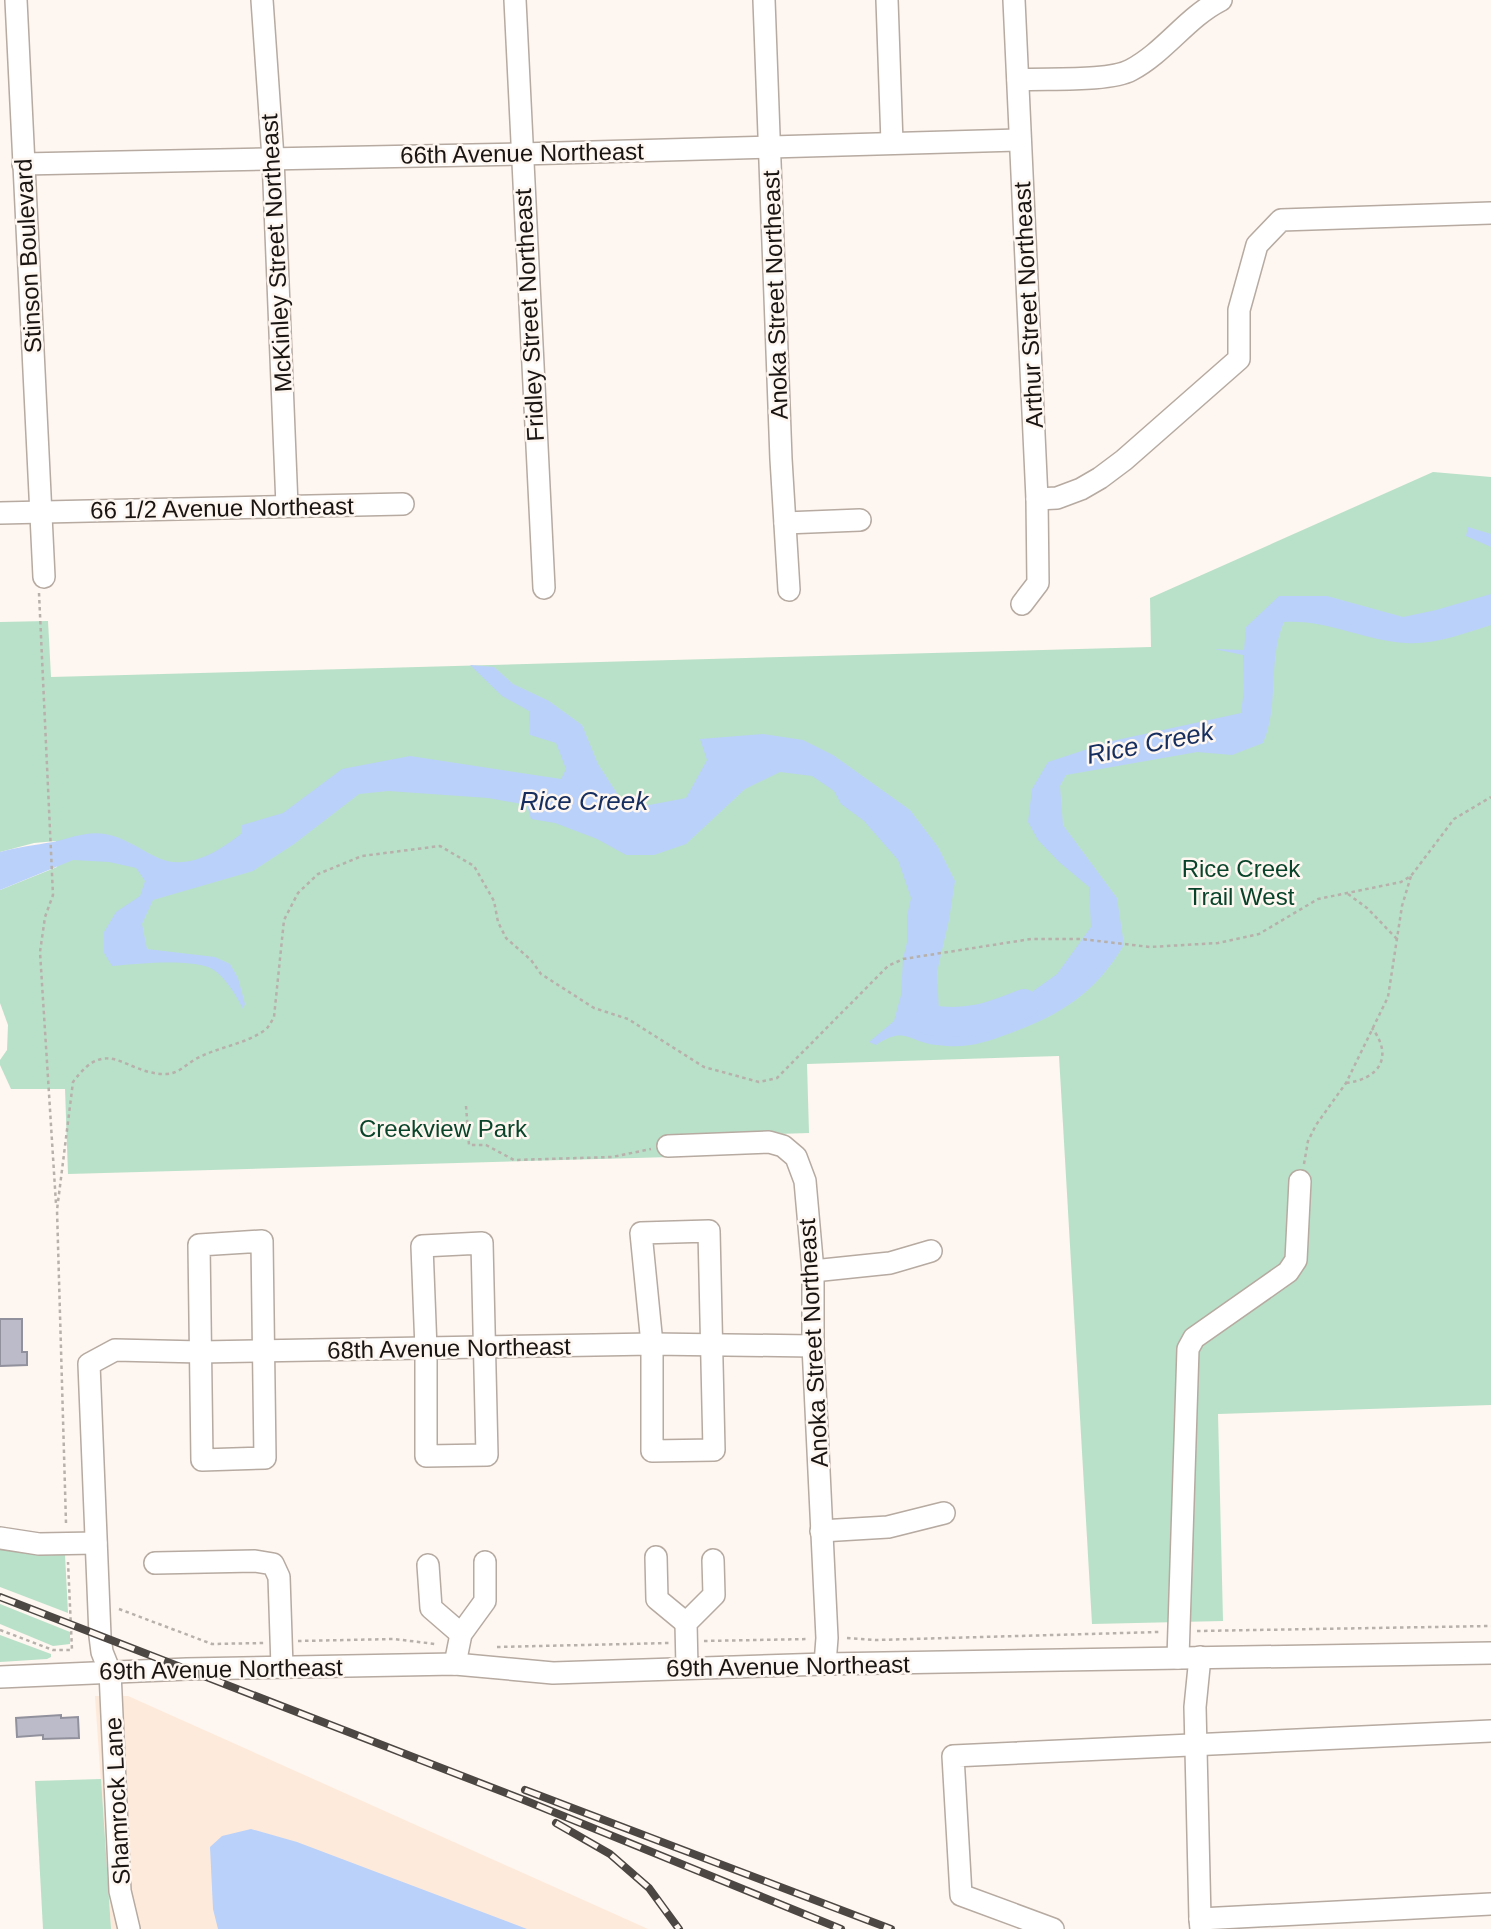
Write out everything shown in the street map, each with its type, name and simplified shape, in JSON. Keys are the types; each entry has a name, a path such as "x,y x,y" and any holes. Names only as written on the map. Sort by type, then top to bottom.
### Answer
{"street":[{"name":"Stinson Boulevard","path":"16,0 44,577"},
{"name":"McKinley Street Northeast","path":"262,0 272,158 287,506"},
{"name":"Fridley Street Northeast","path":"514,0 544,588"},
{"name":"Anoka Street Northeast","path":"764,0 789,590"},
{"path":"887,0 892,143"},
{"name":"Arthur Street Northeast","path":"1014,0 1037,499 1038,583 1022,604"},
{"path":"1018,80 1122,74 1154,54 1203,9 1221,0"},
{"name":"66th Avenue Northeast","path":"23,164 1020,140"},
{"path":"1037,499 1057,498 1100,478 1239,359 1240,310 1257,245 1281,220 1491,214"},
{"name":"66 1/2 Avenue Northeast","path":"0,513 403,504"},
{"path":"785,523 860,520"},
{"name":"Anoka Street Northeast","path":"668,1146 769,1142 783,1146 796,1157 805,1181 813,1271 813,1346 827,1638 825,1664"},
{"path":"1178,1658 1188,1349 1194,1338 1288,1272 1296,1260 1300,1181"},
{"path":"709,1231 712,1344 714,1450 652,1451 652,1344 641,1233 709,1231"},
{"path":"262,1241 265,1458 202,1460 201,1352 199,1245 262,1241"},
{"path":"482,1244 487,1455 426,1456 426,1349 422,1246 482,1244"},
{"path":"813,1271 890,1263 931,1251"},
{"name":"68th Avenue Northeast","path":"89,1364 115,1350 201,1352 652,1344 813,1346"},
{"name":"Shamrock Lane","path":"89,1364 102,1652 110,1672 120,1891 129,1929"},
{"path":"821,1531 888,1527 944,1513"},
{"path":"0,1538 39,1544 96,1543"},
{"path":"656,1556 657,1600 686,1633"},
{"path":"687,1668 686,1633 714,1595 713,1560"},
{"path":"155,1563 255,1561 273,1564 279,1577 282,1667"},
{"path":"428,1565 430,1608 458,1648 485,1601 485,1562"},
{"name":"69th Avenue Northeast","path":"0,1677 282,1667 458,1648 553,1673 825,1664 1491,1653"},
{"path":"1200,1657 1195,1707 1200,1924 1491,1903"},
{"path":"1053,1929 961,1895 953,1756 1491,1731"}],"path":[{"path":"44,577 38,584 53,895 40,952 57,1210 66,1528"},
{"path":"57,1210 73,1082 85,1065 102,1059 113,1059 162,1074 175,1073 195,1059 267,1029 274,1017 284,920 298,893 318,874 362,856 440,846 459,856 474,866 481,878 494,901 498,922 506,938 531,960 541,974 594,1008 628,1019 704,1068 759,1082 777,1078 888,966 903,959 1031,939 1080,939 1150,947 1218,943 1259,934 1318,899 1401,882 1411,876 1454,819 1491,797"},
{"path":"1300,1181 1308,1141 1346,1083 1388,997 1411,876"},
{"path":"1346,893 1367,908 1397,939"},
{"path":"1346,1083 1359,1082 1378,1069 1383,1057 1382,1048 1380,1038 1372,1028"},
{"path":"467,1107 469,1145 486,1145 514,1160 612,1157 668,1146"},
{"path":"0,1630 53,1650 72,1650 68,1556"},
{"path":"112,1607 212,1644 269,1642"},
{"path":"492,1647 686,1633 816,1639"},
{"path":"293,1642 394,1639 458,1648"}],"shaded area":[{"path":"95,1696 128,1696 648,1929 111,1929"}],"green space":[{"name":"Rice Creek Trail West","path":"1433,472 1491,477 1491,1405 1218,1414 1223,1621 1092,1624 1059,1056 807,1064 809,1133 707,1136 707,1156 68,1174 65,1089 11,1089 0,1065 0,1060 7,1050 8,1025 0,1003 0,890 57,867 56,841 34,843 0,852 0,622 48,621 51,677 1151,647 1150,598"},
{"path":"0,1549 65,1555 68,1613 0,1587"},
{"path":"0,1604 70,1632 70,1644 53,1646 0,1624"},
{"path":"0,1635 51,1654 51,1657 0,1662"},
{"path":"101,1779 111,1929 43,1929 35,1781"}],"water":[{"path":"1468,527 1491,534 1491,547 1466,536"},
{"name":"Rice Creek","path":"1491,594 1491,625 1427,642 1391,641 1315,624 1284,622 1276,652 1271,713 1263,743 1232,755 1197,752 1066,775 1060,786 1063,825 1117,898 1124,945 1101,976 1076,1000 1029,1026 975,1044 937,1045 900,1035 876,1045 869,1042 894,1021 901,995 907,916 911,898 898,860 864,821 841,804 834,791 812,776 780,772 745,789 686,844 654,855 626,855 597,839 555,823 531,819 527,805 488,798 388,791 359,794 294,844 253,871 153,900 142,924 147,949 215,957 230,964 238,978 245,1004 243,1009 224,979 208,967 173,963 112,966 104,953 104,932 116,912 140,896 145,881 136,868 109,862 73,860 0,890 0,852 85,834 112,835 166,861 201,858 242,833 242,825 283,813 342,769 410,756 561,779 566,769 556,743 530,735 529,711 502,696 470,665 494,667 513,684 549,701 582,725 598,764 620,798 649,805 686,798 707,760 700,739 763,734 803,740 833,755 910,810 938,847 955,881 937,972 939,1011 955,1024 985,1018 1022,999 1057,974 1091,927 1089,887 1038,840 1028,822 1032,789 1048,762 1112,741 1241,713 1244,689 1243,655 1214,649 1244,650 1246,627 1279,596 1327,596 1403,617"},
{"path":"251,1829 297,1842 527,1929 218,1929 213,1909 210,1847 222,1836"}],"building":[{"path":"0,1319 22,1319 22,1352 27,1352 27,1365 0,1366"},
{"path":"61,1715 61,1718 78,1717 79,1738 43,1739 43,1735 17,1737 16,1718"}],"waterway":[{"name":"Rice Creek","path":"930,1020 978,1020 1024,1004"}],"railway":[{"path":"0,1597 524,1800 841,1929"},
{"path":"525,1790 891,1929"},
{"path":"556,1823 610,1854 649,1888 679,1929"}],"park label":[{"name":"Creekview Park","path":"443,1128"}]}
